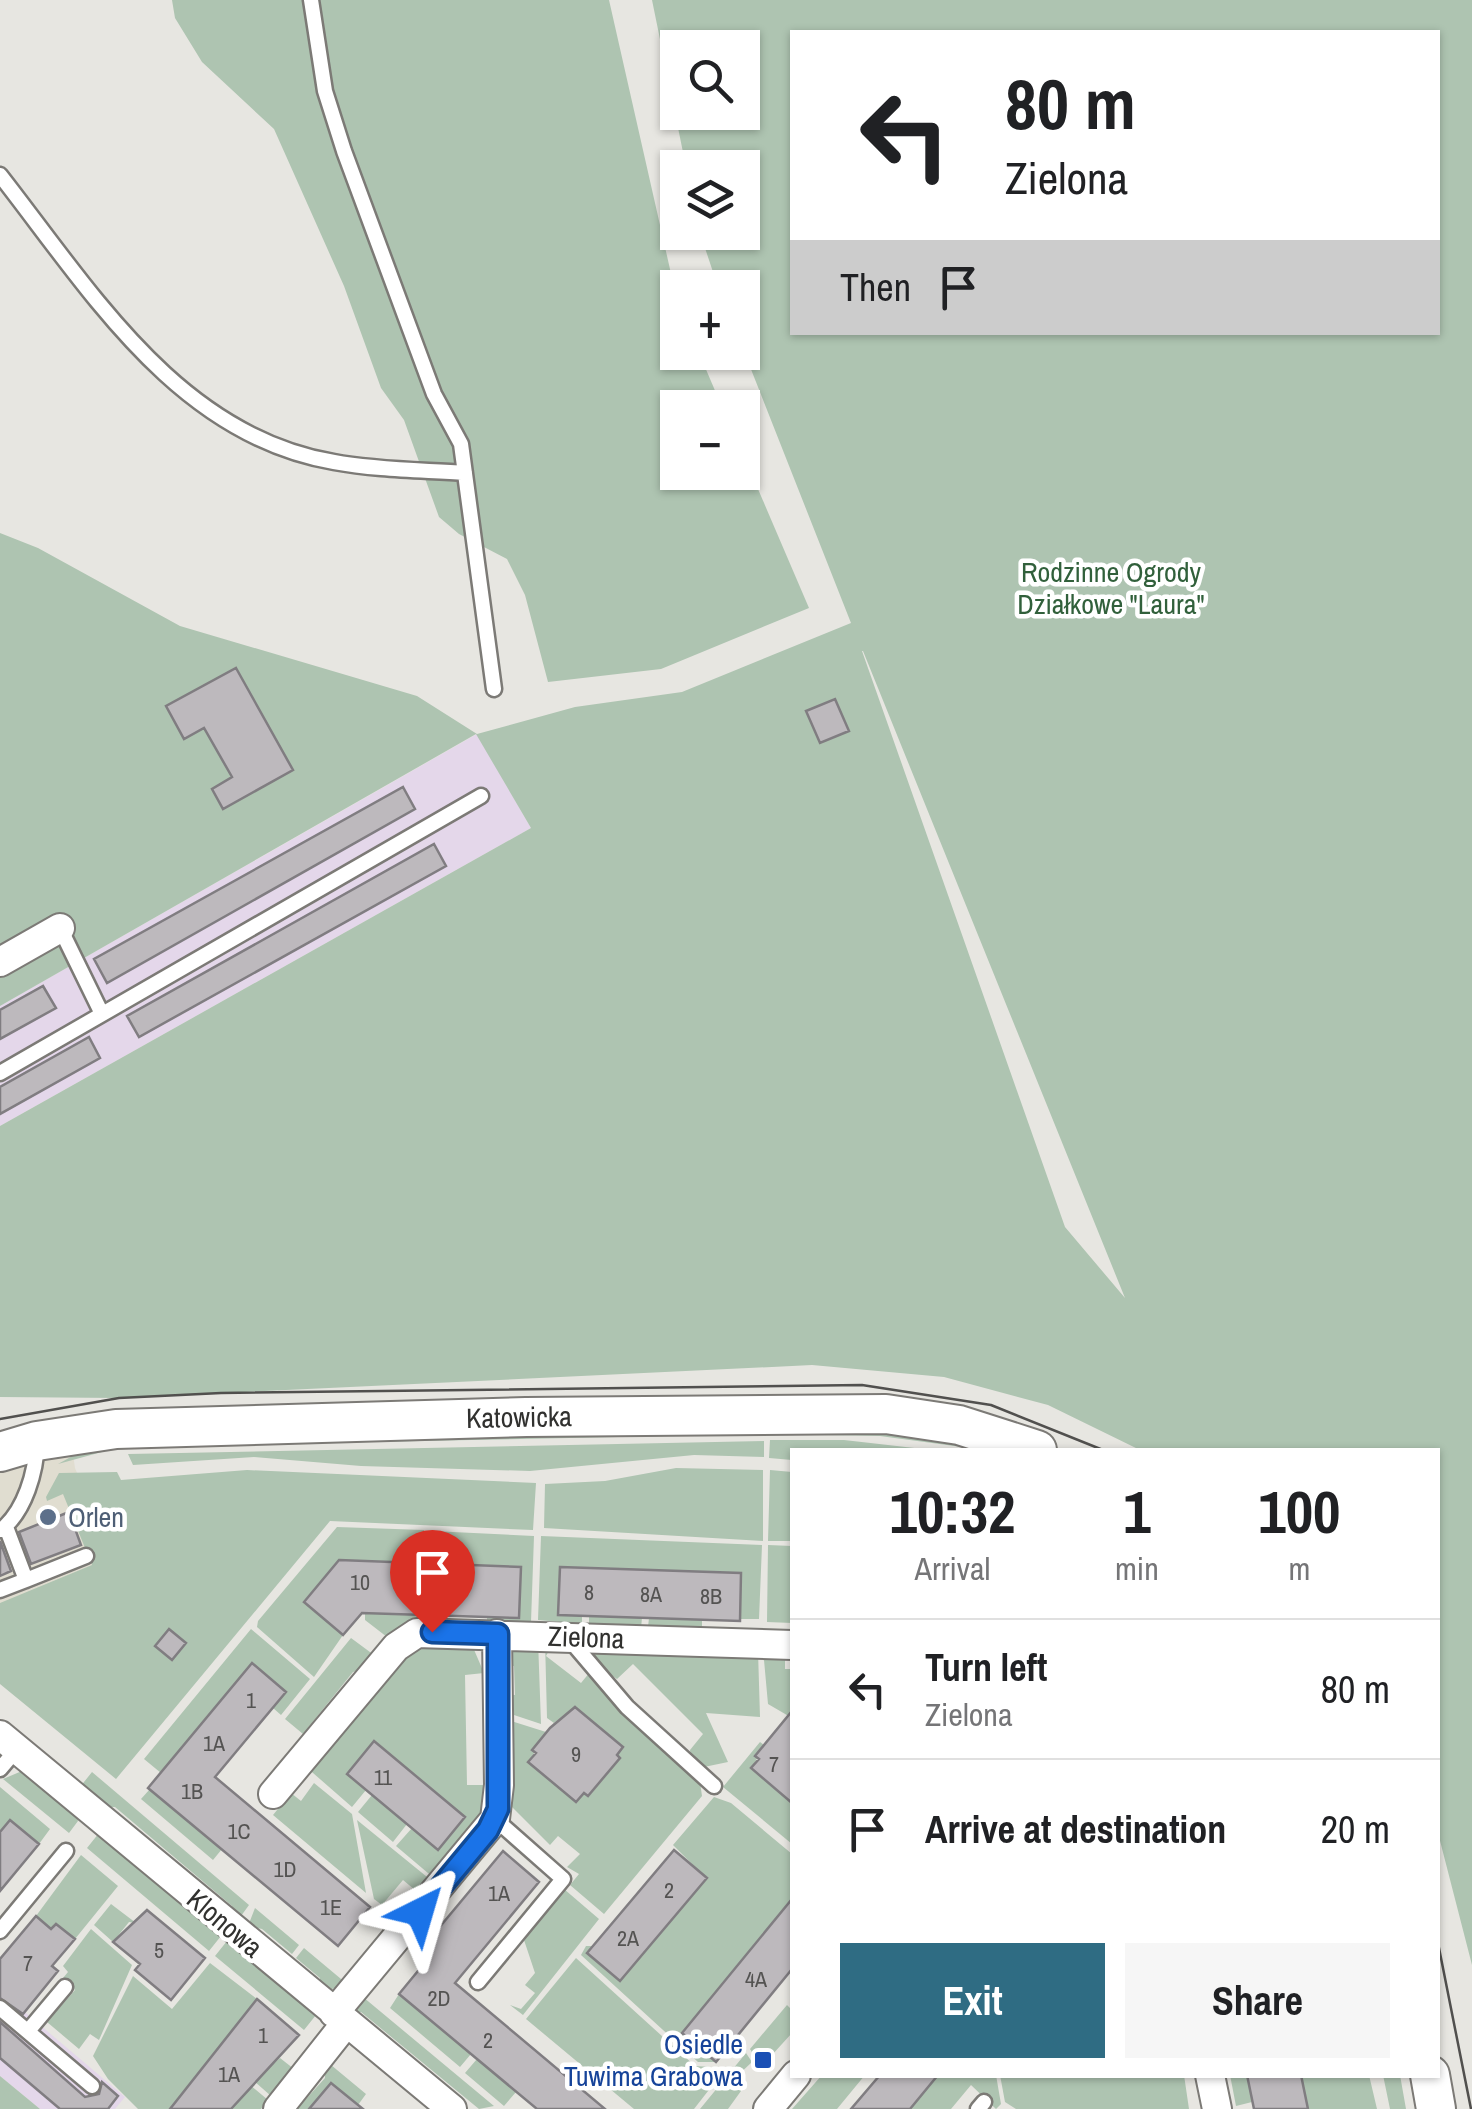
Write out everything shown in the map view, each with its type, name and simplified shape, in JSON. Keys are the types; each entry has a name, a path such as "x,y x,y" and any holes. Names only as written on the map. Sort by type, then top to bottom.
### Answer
{"main road":[{"name":"Katowicka","path":"0,1452 37,1441 155,1428 526,1416 886,1414 959,1425 1030,1448"},
{"path":"1431,2078 1436,2109"}],"street":[{"path":"0,962 60,928"},
{"name":"Zielona","path":"273,1794 403,1640 417,1633 790,1644"},
{"path":"278,2109 340,2018 495,1819 499,1785 498,1634"},
{"name":"Klonowa","path":"6,1751 452,2109"},
{"path":"768,2109 794,2078"},
{"path":"1211,2078 1216,2109"}],"lane":[{"path":"311,0 325,91 344,151 434,394 461,444 494,689"},
{"path":"0,175 74,278 199,406 255,438 333,462 465,473"},
{"path":"0,1072 481,796"},
{"path":"60,928 102,1014"},
{"path":"26,1580 3,1529 28,1489 37,1441"},
{"path":"0,1590 86,1556"},
{"path":"566,1636 627,1706 714,1786"},
{"path":"478,1982 563,1879 495,1819"},
{"path":"0,1931 66,1851"},
{"path":"28,2031 66,1986"},
{"path":"0,2008 92,2086"}],"shaded area":[{"path":"477,734 531,828 0,1126 0,1006"},
{"name":"Orlen","path":"73,1454 75,1468 116,1567 0,1612 0,1465"},
{"path":"0,1991 125,2097 115,2109 40,2109 0,2076"}],"green space":[{"path":"172,0 609,0 660,225 660,250 666,250 670,270 660,270 660,370 706,370 715,390 660,390 660,490 758,490 809,608 661,669 548,682 525,595 507,559 459,534 439,517 404,420 381,388 344,286 274,129 202,62 175,18"},
{"name":"Rodzinne Ogrody Działkowe \"Laura\"","path":"652,0 1472,0 1472,1965 1440,1841 1440,1448 1136,1448 1048,1405 944,1377 812,1365 119,1398 0,1397 0,1126 531,828 476,734 0,1006 0,533 38,548 180,626 417,696 477,734 575,707 682,692 851,623 751,370 760,370 760,270 712,270 706,250 760,250 760,150 683,150 678,130 760,130 760,30 660,30 660,39","holes":["863,651 1125,1298 1065,1227"]},
{"path":"876,1430 973,1448 880,1436 768,1434 120,1447 58,1464 89,1447 128,1441"},
{"path":"770,1440 844,1440 914,1448 790,1448 790,1460 769,1458"},
{"path":"764,1441 764,1457 694,1455 530,1471 361,1466 254,1457 133,1465 128,1454"},
{"path":"676,1468 763,1470 763,1541 544,1528 545,1484 605,1481"},
{"path":"247,1470 536,1483 533,1530 330,1521 116,1779 0,1684 0,1603 92,1565 63,1494 47,1501 59,1473 117,1472 121,1480"},
{"path":"770,1470 790,1472 790,1541 768,1541"},
{"path":"337,1527 424,1530 423,1563 339,1560 304,1601 343,1635 314,1677 257,1627"},
{"path":"432,1531 534,1536 531,1622 487,1621 487,1617 519,1618 520,1567 431,1563"},
{"path":"541,1536 762,1545 759,1619 740,1619 740,1573 561,1567 558,1614 582,1616 582,1624 538,1620"},
{"path":"768,1545 790,1546 790,1623 767,1622"},
{"path":"365,1613 422,1615 422,1619 407,1622 387,1637 365,1620"},
{"path":"589,1616 642,1618 641,1628 589,1624"},
{"path":"649,1618 702,1620 702,1630 648,1627"},
{"path":"251,1629 310,1679 281,1715 273,1708 286,1692 252,1664 161,1773 144,1759"},
{"path":"351,1638 378,1658 369,1669 353,1672 303,1734 285,1719"},
{"path":"423,1639 472,1645 484,1673 465,1675 467,1785 486,1785 484,1811 435,1879 396,1846 412,1828 438,1850 465,1817 375,1741 347,1774 366,1790 352,1807 305,1766 396,1654"},
{"path":"538,1640 541,1724 505,1712 505,1694 515,1695 514,1666 500,1665 515,1647"},
{"path":"545,1640 554,1642 546,1656 581,1683 590,1672 700,1782 702,1796 604,1914 570,1885 579,1874 567,1867 580,1854 558,1836 550,1845 510,1805 505,1719 546,1732 529,1762 576,1802 584,1793 589,1796 620,1759 617,1755 622,1747 575,1707 554,1723 547,1718"},
{"path":"579,1643 615,1651 745,1657 758,1651 760,1717 706,1713 728,1762 704,1767 691,1758 690,1750 703,1734 633,1664 617,1679 596,1664"},
{"path":"763,1649 785,1657 785,1669 790,1669 790,1717 768,1704"},
{"path":"760,1742 764,1745 752,1768 790,1801 790,1842 723,1787"},
{"path":"22,1771 76,1815 78,1821 69,1833 3,1779"},
{"path":"92,1772 249,1905 241,1916 232,1914 232,1906 115,1807 105,1807 80,1787"},
{"path":"314,1783 352,1814 366,1893 273,1815 291,1793 301,1801"},
{"path":"0,1787 50,1829 39,1844 11,1820 0,1832"},
{"path":"150,1789 222,1849 213,1860 141,1799"},
{"path":"372,1795 407,1824 393,1842 358,1812"},
{"path":"714,1797 731,1803 790,1852 790,1901 682,2033 716,2062 698,2062 581,1955 586,1946 592,1946 587,1953 620,1980 707,1879 673,1845"},
{"path":"357,1820 432,1881 421,1895 403,1880 382,1905 374,1899"},
{"path":"99,1833 221,1936 209,1951 87,1848"},
{"path":"81,1855 118,1886 75,1939 56,1924 51,1929 36,1916"},
{"path":"564,1889 599,1919 523,2015 510,2005 521,2009 535,1993 525,1985 535,1973 524,1940"},
{"path":"111,1904 136,1923 129,1922 113,1942 94,1925"},
{"path":"255,1908 299,1945 292,1954 262,1929 248,1926"},
{"path":"91,1929 132,1965 99,2040 90,2034 79,2049 47,2022 75,1990 63,1978 68,1972 63,1966"},
{"path":"227,1941 316,2015 304,2030 215,1956"},
{"path":"304,1948 347,1984 329,1990 320,1987 320,1978 296,1958"},
{"path":"576,1958 695,2066 726,2068 694,2109 634,2109 526,2019"},
{"path":"210,1963 257,1999 170,2109 138,2109 108,2079 93,2056 133,1976 172,2009"},
{"path":"399,1994 471,2054 460,2067 390,2008"},
{"path":"363,1997 494,2106 479,2109 361,2012 352,2013"},
{"path":"787,2005 790,2035 761,2067 750,2049"},
{"path":"746,2053 752,2062 734,2079 741,2091 728,2109 700,2109"},
{"path":"280,2058 294,2069 271,2096 254,2081"},
{"path":"477,2059 516,2092 504,2106 465,2073"},
{"path":"325,2060 366,2094 358,2105 331,2083 309,2109 297,2109 325,2078"},
{"path":"0,2076 40,2109 0,2109"},
{"path":"819,2078 863,2078 837,2109 792,2109"},
{"path":"936,2078 997,2078 1001,2104 996,2109 971,2085 951,2109 910,2109"},
{"path":"1001,2078 1184,2078 1189,2109 1016,2109 1005,2102"},
{"path":"1231,2078 1248,2078 1252,2102 1236,2106"},
{"path":"1302,2078 1370,2078 1377,2109 1307,2109"},
{"path":"1384,2078 1401,2078 1406,2109 1390,2109"},
{"path":"250,2085 268,2100 261,2109 231,2109"}],"building":[{"path":"236,668 293,770 223,809 212,789 232,777 204,728 184,739 166,706"},
{"path":"835,699 849,731 820,743 806,711"},
{"path":"403,787 415,809 107,983 94,959"},
{"path":"434,844 446,866 139,1037 127,1016"},
{"path":"43,986 56,1008 0,1039 0,1010"},
{"path":"89,1037 100,1058 0,1114 0,1087"},
{"path":"69,1512 81,1545 31,1564 19,1532"},
{"path":"0,1541 11,1571 0,1576"},
{"path":"339,1560 521,1567 519,1618 362,1613 343,1635 304,1602"},
{"path":"560,1567 741,1573 740,1621 558,1615"},
{"path":"169,1629 186,1643 172,1660 155,1646"},
{"path":"252,1663 286,1692 215,1777 370,1907 338,1946 148,1788"},
{"path":"575,1707 623,1747 617,1755 620,1758 588,1796 584,1793 576,1802 528,1762 536,1753 532,1750 550,1728"},
{"path":"790,1713 790,1801 751,1768 759,1759 755,1756"},
{"path":"374,1741 465,1817 438,1850 347,1774"},
{"path":"10,1820 39,1844 0,1891 0,1832"},
{"path":"674,1850 707,1878 620,1981 587,1953"},
{"path":"503,1851 539,1882 455,1983 605,2109 537,2109 399,1994 427,1960 418,1953"},
{"path":"790,1901 790,1971 716,2062 682,2033"},
{"path":"147,1910 205,1958 171,2000 135,1970 140,1964 113,1942"},
{"path":"36,1916 51,1929 56,1924 75,1939 52,1966 58,1971 23,2014 0,1998 0,1959"},
{"path":"257,1999 299,2035 231,2109 170,2109"},
{"path":"0,2022 85,2097 99,2094 102,2082 118,2096 108,2109 60,2109 0,2058"},
{"path":"877,2078 936,2078 910,2109 851,2109"},
{"path":"1248,2078 1302,2078 1308,2109 1254,2109"},
{"path":"331,2083 363,2109 309,2109"}],"tram line":[{"path":"0,1419 119,1398 221,1393 862,1385 991,1405 1098,1448"},
{"path":"1440,1953 1471,2109"}],"place":[{"name":"Orlen","path":"48,1517"},
{"name":"Osiedle Tuwima Grabowa","path":"763,2060"}],"route":[{"path":"420,1912 488,1830 495,1819 499,1796 498,1634 432,1632"}]}
